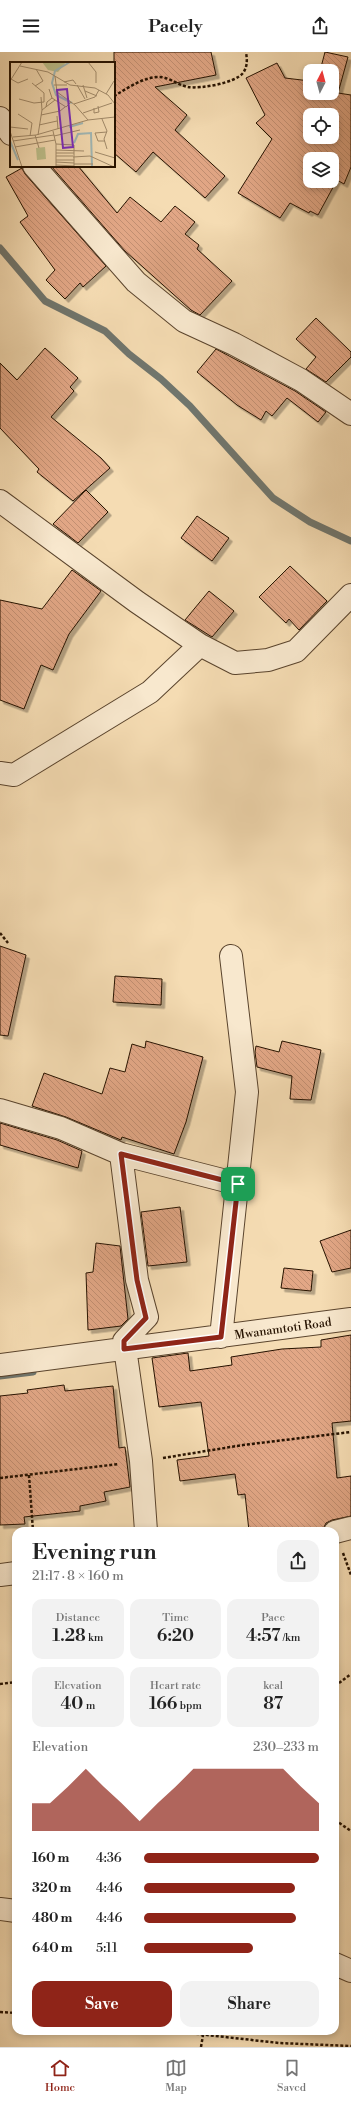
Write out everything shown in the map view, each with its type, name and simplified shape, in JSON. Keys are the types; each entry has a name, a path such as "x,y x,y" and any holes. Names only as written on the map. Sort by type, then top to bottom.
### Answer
{"street":[{"path":"0,118 10,133"},
{"path":"35,167 136,282 184,321 234,344 301,380 351,414"},
{"path":"0,501 49,539 200,645 235,663 268,660 296,651 351,594"},
{"path":"0,773 14,775 150,692 200,645"},
{"path":"221,1337 247,1092 231,956"},
{"path":"0,1110 61,1128 121,1154 238,1184"},
{"path":"121,1154 137,1280 146,1318 124,1341 141,1461 146,1527"},
{"name":"Mwanamtoti Road","path":"0,1365 351,1320"},
{"path":"339,1531 351,1528"},
{"path":"0,1575 12,1574"},
{"path":"0,1909 12,1910"},
{"path":"339,1966 351,1970"}],"path":[{"path":"115,95 151,77 164,77 181,85 198,87 233,80 244,72 246,68 246,52"},
{"path":"0,933 8,943"},
{"path":"0,1478 141,1461 243,1445 351,1432"},
{"path":"29,1475 33,1527"},
{"path":"339,1683 351,1674"},
{"path":"0,1684 12,1682"},
{"path":"339,1823 351,1831"},
{"path":"0,2012 12,2014"},
{"path":"201,2047 203,2035 279,2043 351,2046"}],"building":[{"path":"114,52 211,52 216,75 155,87 187,115 175,130 225,176 205,198 153,152 136,172 115,154"},
{"path":"325,52 348,57 339,89 339,64 322,64"},
{"path":"277,63 285,78 303,80 303,100 339,100 339,93 351,95 351,167 344,184 339,181 339,152 303,152 303,188 333,188 318,215 310,211 309,213 290,203 280,218 238,193 272,139 256,123 265,115 246,78"},
{"path":"52,167 79,167 117,213 130,197 161,222 175,206 195,222 185,234 199,245 197,249 232,281 200,315 191,310 125,251"},
{"path":"22,168 25,174 106,266 83,287 80,283 65,299 46,280 55,270 20,222 28,216 6,177"},
{"path":"316,318 351,352 351,357 326,382 306,369 316,357 296,339"},
{"path":"45,348 78,378 70,387 74,391 51,417 101,458 110,468 73,501 37,472 39,469 0,428 0,363 17,380"},
{"path":"216,349 295,391 326,412 318,422 287,398 272,416 266,411 261,420 237,405 197,372"},
{"path":"86,490 108,512 78,543 53,524"},
{"path":"197,516 229,538 212,561 181,538"},
{"path":"290,566 327,601 299,630 289,619 286,623 259,597"},
{"path":"72,570 101,591 69,634 53,670 41,665 24,709 0,700 0,600 42,609"},
{"path":"209,591 234,611 212,637 185,620"},
{"path":"0,946 26,955 8,1036 0,1035"},
{"path":"115,976 162,979 161,1005 113,1002"},
{"path":"146,1041 203,1057 186,1122 174,1154 122,1137 121,1140 66,1117 32,1106 44,1073 102,1094 110,1068 125,1072 132,1044 145,1048"},
{"path":"282,1041 321,1050 311,1100 290,1099 292,1076 257,1067 255,1052 256,1046 279,1052"},
{"path":"0,1123 57,1140 82,1151 78,1168 0,1145"},
{"path":"180,1207 187,1262 148,1266 141,1212"},
{"path":"351,1230 351,1268 332,1272 320,1241"},
{"path":"96,1243 120,1246 128,1319 121,1326 88,1330 86,1273 93,1272"},
{"path":"284,1268 313,1271 311,1291 281,1288"},
{"path":"351,1335 351,1421 332,1423 337,1478 351,1476 351,1516 332,1520 326,1523 324,1527 249,1527 245,1494 238,1495 235,1474 180,1481 177,1460 209,1456 201,1402 159,1407 152,1358 188,1353 190,1371 232,1365 231,1357 282,1349 321,1347 321,1340"},
{"path":"64,1385 65,1391 113,1386 119,1448 125,1447 130,1487 104,1492 106,1501 80,1506 80,1511 24,1517 25,1524 0,1525 0,1396 28,1393 27,1390"}],"waterway":[{"path":"0,248 45,301 105,331 129,354 161,379 190,406 273,498 310,522 351,541"},
{"path":"0,1376 33,1372"}],"route":[{"path":"121,1154 238,1184 221,1326 221,1337 124,1349 124,1341 146,1318 137,1280 121,1154"}]}
